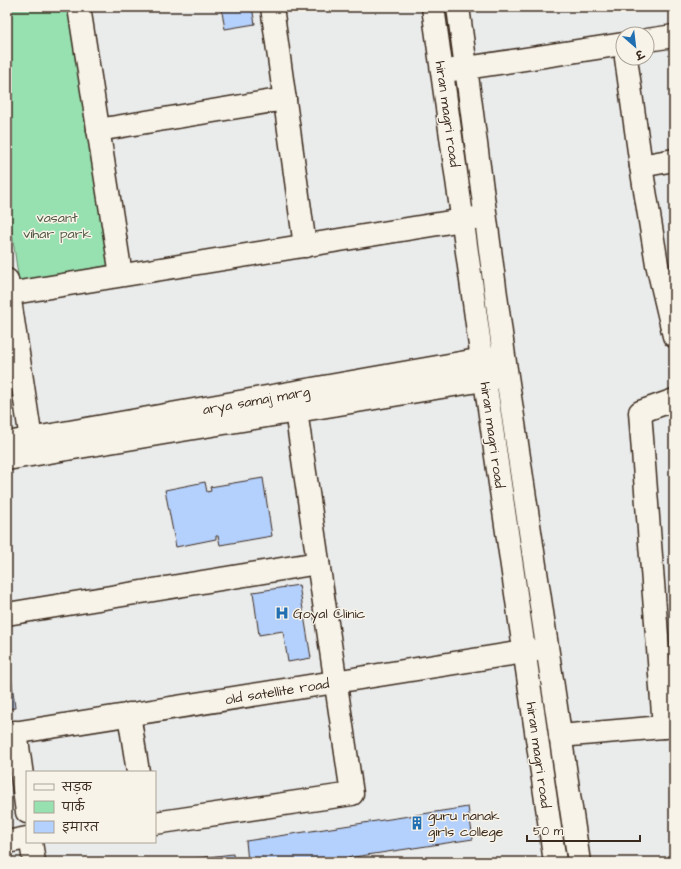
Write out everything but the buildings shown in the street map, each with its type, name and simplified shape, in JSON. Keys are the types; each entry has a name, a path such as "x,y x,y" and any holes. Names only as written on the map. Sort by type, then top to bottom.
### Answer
{"street":[{"path":"79,7 121,276"},
{"path":"272,7 305,246"},
{"name":"hiran magri road","path":"433,7 462,220 555,862"},
{"path":"458,7 506,366 579,862"},
{"path":"655,39 674,36"},
{"path":"442,71 615,45"},
{"path":"627,66 641,166 666,262 674,336"},
{"path":"98,130 285,99"},
{"path":"641,166 674,160"},
{"path":"32,447 8,289 121,276 486,216"},
{"path":"7,459 32,447 296,411 506,366"},
{"name":"arya samaj marg","path":"7,443 32,447 484,370"},
{"path":"560,736 669,727 640,412 674,400"},
{"path":"156,823 352,794 296,411"},
{"path":"7,614 318,563"},
{"name":"old satellite road","path":"11,733 548,649"},
{"path":"129,714 138,771"},
{"path":"11,733 26,807"},
{"path":"7,842 26,838"},
{"path":"31,843 34,862"}],"green space":[{"name":"vasant vihar park","path":"7,7 70,7 110,265 19,282 7,198"}],"place":[{"name":"Goyal Clinic","path":"282,613"},
{"name":"guru nanak girls college","path":"417,823"}]}
